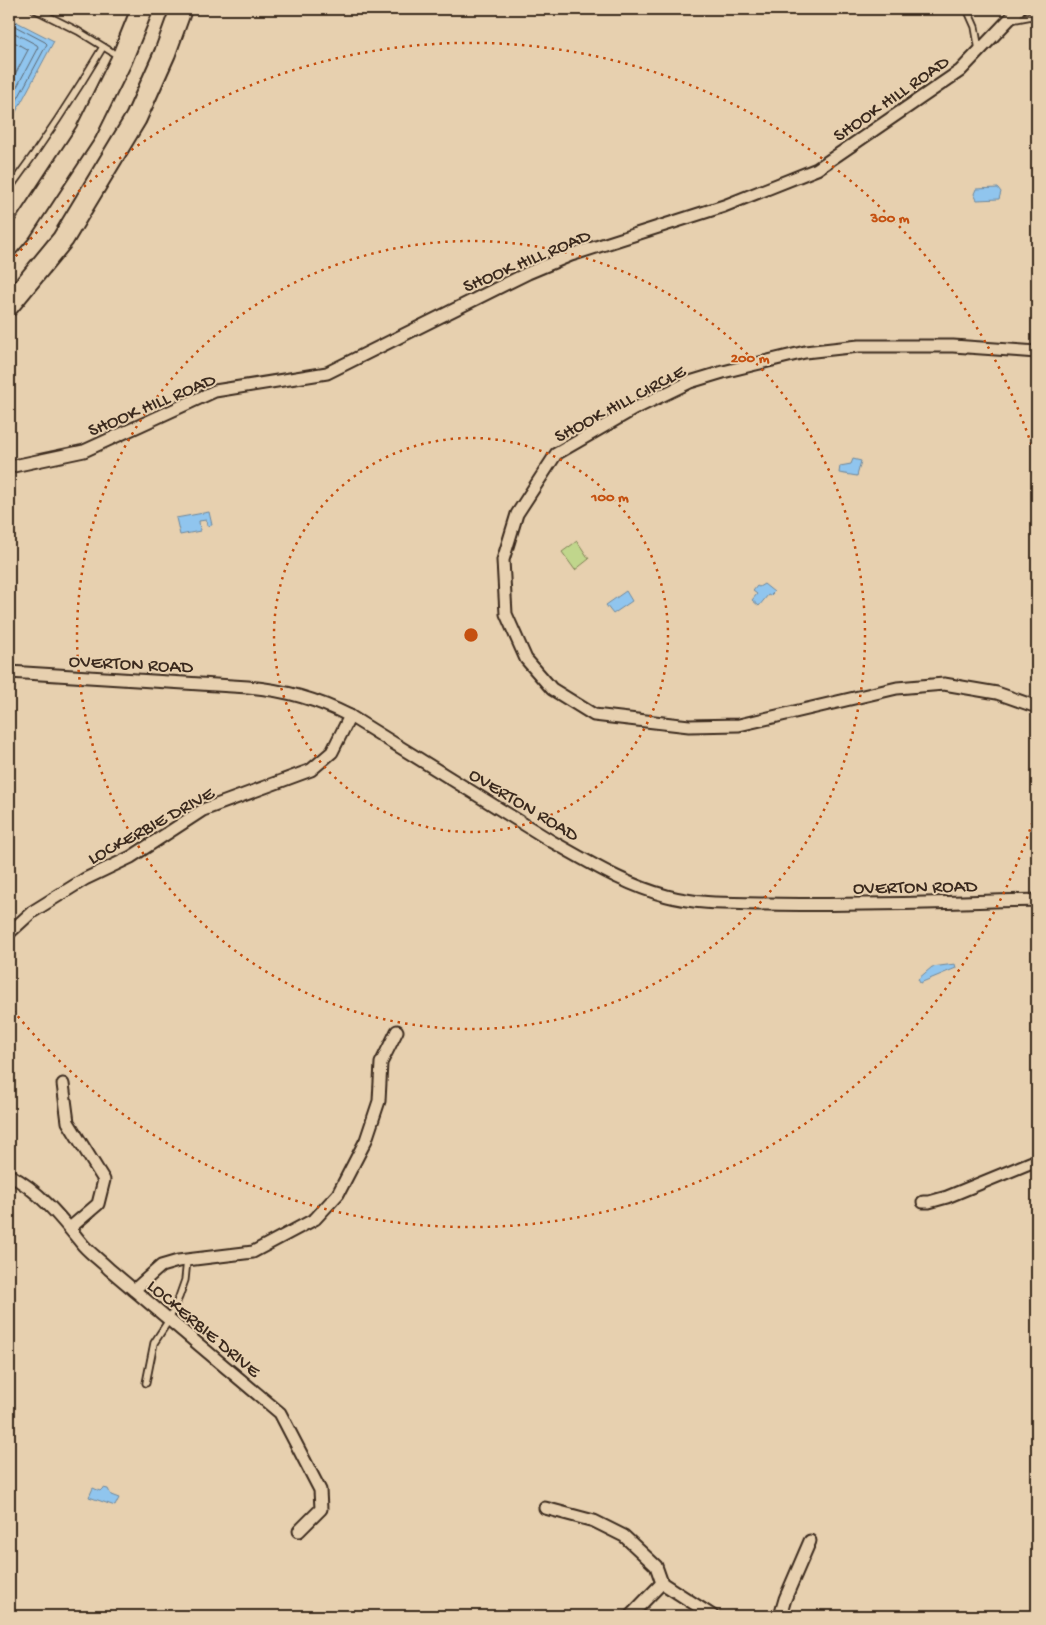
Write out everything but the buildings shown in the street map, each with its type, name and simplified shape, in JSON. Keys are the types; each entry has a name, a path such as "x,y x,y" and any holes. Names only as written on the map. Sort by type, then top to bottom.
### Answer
{"highway":[{"path":"13,241 86,132 122,58 142,9"},
{"path":"9,305 63,239 136,118 165,53 181,9"}],"street":[{"name":"SHOOK HILL ROAD","path":"9,467 84,451 216,391 327,372 528,273 571,255 724,206 817,169 960,70 1019,9"},
{"name":"SHOOK HILL CIRCLE","path":"1037,352 953,346 859,346 805,352 690,382 634,409 556,454 517,514 503,560 506,614 526,659 552,689 594,715 689,726 739,725 897,688 944,684 997,693 1037,707"},
{"name":"OVERTON ROAD","path":"9,672 277,690 317,701 350,716 551,841 623,881 667,896 703,902 820,905 1037,900"},
{"name":"LOCKERBIE DRIVE","path":"9,933 32,912 85,879 131,857 203,810 311,770 332,752 350,716"},
{"path":"134,1290 161,1266 187,1260 254,1252 315,1219 338,1194 366,1140 380,1101 381,1062 397,1031"},
{"path":"63,1084 68,1122 104,1180 98,1204 70,1228"},
{"path":"923,1202 948,1197 1037,1160"},
{"name":"LOCKERBIE DRIVE","path":"9,1175 24,1183 70,1228 84,1246 134,1290 280,1413 320,1490 321,1509 299,1531"},
{"path":"545,1508 594,1521 624,1536 656,1566 662,1583 713,1616"},
{"path":"780,1616 785,1599 810,1541"},
{"path":"630,1616 662,1583"}],"lane":[{"path":"34,9 122,58"},
{"path":"967,9 975,28 980,50"},
{"path":"1007,21 1037,15"},
{"path":"9,189 49,133 103,47"},
{"path":"146,1383 154,1343 169,1320 179,1297 185,1280 187,1260"}],"green space":[{"path":"577,541 589,559 575,570 562,552"}],"water":[{"path":"9,18 54,41 9,125"},
{"path":"998,188 1001,192 999,199 977,200 974,194 976,189"},
{"path":"853,459 861,461 857,476 839,473 840,466 851,464"},
{"path":"209,512 212,525 207,526 206,520 199,521 200,531 180,535 176,518"},
{"path":"764,584 774,592 770,596 768,595 759,606 752,600 757,594 753,591 757,586 759,587"},
{"path":"626,591 632,601 613,614 606,605"},
{"path":"955,964 956,968 920,983 918,979 932,967"},
{"path":"93,1488 100,1491 103,1488 108,1489 111,1495 119,1498 115,1506 89,1497"}]}
